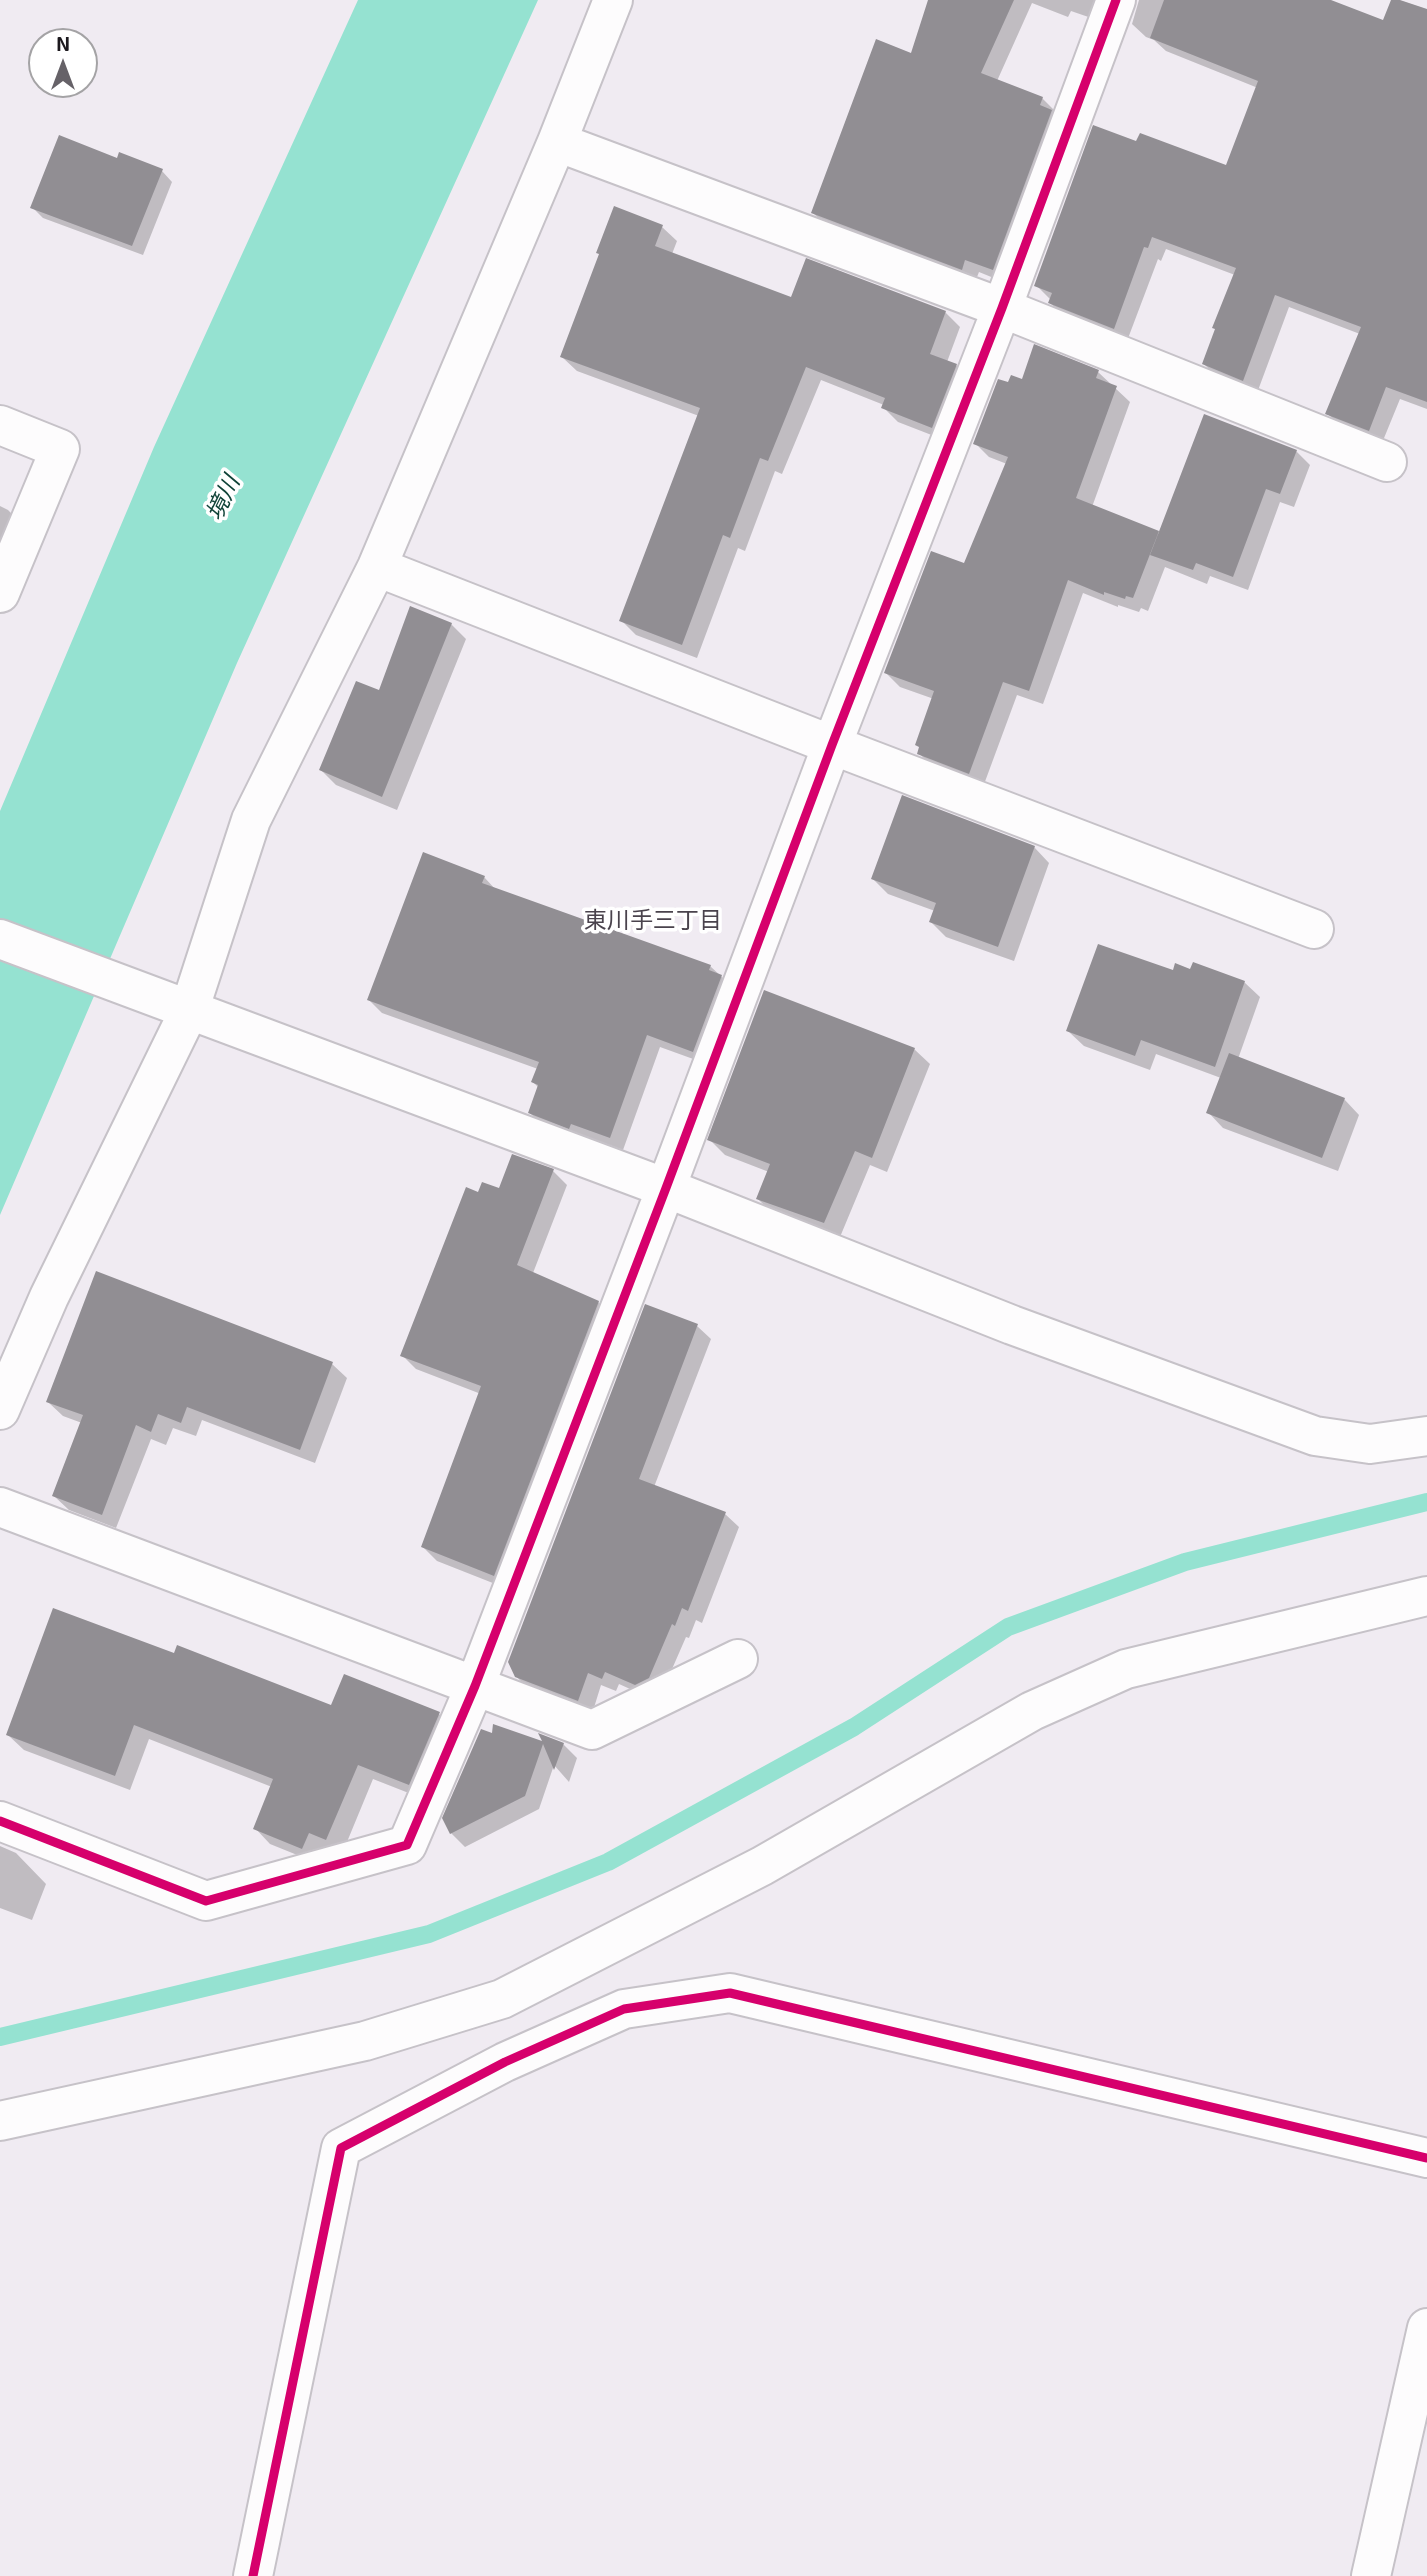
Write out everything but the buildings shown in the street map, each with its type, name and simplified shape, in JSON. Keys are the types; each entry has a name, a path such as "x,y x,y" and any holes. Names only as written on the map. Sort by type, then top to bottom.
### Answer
{"street":[{"path":"0,1410 49,1297 189,1012 251,820 377,567 613,0"},
{"path":"0,1821 206,1901 407,1845 475,1686 832,745 1002,308 1115,0"},
{"path":"556,142 1002,308 1387,461"},
{"path":"0,425 60,449 0,593"},
{"path":"377,567 1314,929"},
{"path":"0,939 189,1012 666,1188 1012,1325 1315,1436 1370,1444 1427,1436"},
{"path":"0,1507 592,1730 738,1659"},
{"path":"0,2121 365,2041 502,1999 762,1866 1032,1711 1126,1669 1427,1596"},
{"path":"253,2576 341,2148 505,2062 624,2009 730,1993 1427,2158"},
{"path":"1371,2576 1427,2328"}],"water":[{"name":"境川","path":"358,0 538,0 237,663 0,1215 0,811 154,447"}],"waterway":[{"path":"0,2037 429,1934 608,1862 854,1727 1008,1627 1185,1562 1427,1502"}],"cycle path":[{"path":"0,1821 206,1901 407,1845 475,1686 832,745 1002,308 1116,0"},
{"path":"253,2576 341,2148 505,2062 624,2009 730,1993 1427,2158"}],"district":[{"name":"東川手三丁目","path":"653,920"}]}
